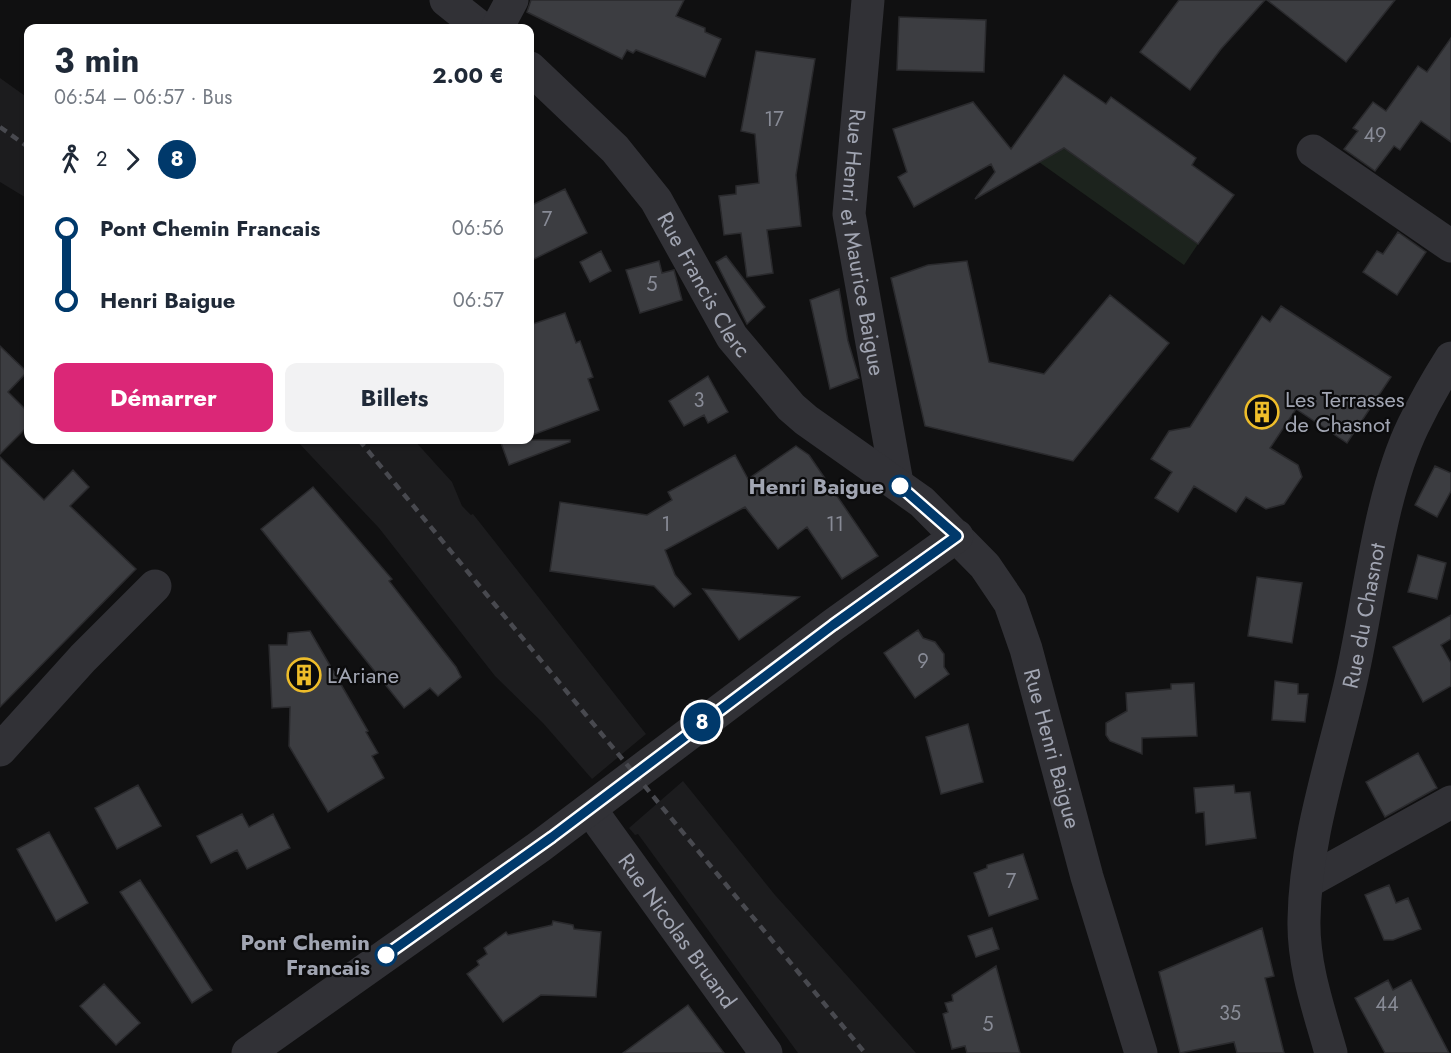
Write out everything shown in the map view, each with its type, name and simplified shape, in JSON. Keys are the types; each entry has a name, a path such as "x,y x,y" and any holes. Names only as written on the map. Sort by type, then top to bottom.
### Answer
{"street":[{"path":"446,0 476,24"},
{"path":"499,24 512,0"},
{"name":"Rue Henri et Maurice Baigue","path":"868,0 849,214 897,483"},
{"name":"Rue Francis Clerc","path":"534,72 615,149 656,200 732,337 791,407 868,466 897,483"},
{"path":"1313,151 1451,246"},
{"name":"Rue du Chasnot","path":"1331,1053 1314,994 1305,950 1304,921 1313,839 1362,634 1387,502 1413,426 1451,358"},
{"name":"Rue Henri Baigue","path":"897,483 922,502 957,536 985,566 1010,603 1026,649 1087,877 1141,1047"},
{"path":"248,1053 590,809 672,745 957,536"},
{"path":"0,750 82,658 155,586"},
{"path":"1307,882 1451,802"},
{"name":"Rue Nicolas Bruand","path":"590,809 765,1053"}],"shaded area":[{"path":"0,78 24,95 24,197 0,182"},
{"path":"1030,123 1198,244 1184,265 1015,145"},
{"path":"300,444 418,444 452,482 462,506 471,515 473,514 646,734 592,779 543,723 495,676 379,528"},
{"path":"683,781 775,895 916,1053 798,1053 638,834 635,835 629,828"}],"building":[{"path":"531,0 684,0 676,16 705,28 705,32 721,39 705,77 636,50 633,53 627,50 622,59 527,12"},
{"path":"1179,0 1265,0 1221,49 1190,90 1140,52"},
{"path":"1267,0 1395,0 1346,62"},
{"path":"899,17 986,20 984,72 897,70"},
{"path":"1451,38 1451,142 1421,121 1400,150 1394,146 1375,171 1344,149 1358,131 1353,128 1373,102 1386,111 1418,66 1427,72"},
{"path":"756,51 815,59 796,175 801,226 767,230 773,273 747,277 741,233 724,235 719,196 736,194 736,186 759,183 755,134 741,131"},
{"path":"1064,75 1106,104 1111,97 1196,158 1192,165 1234,195 1198,244 1064,148 975,199 995,172 991,164 914,207 898,177 907,172 893,129 973,102 1011,149"},
{"path":"565,189 587,233 534,259 534,204"},
{"path":"1398,232 1426,252 1397,295 1363,272 1377,251 1383,254"},
{"path":"601,251 611,271 590,282 580,262"},
{"path":"726,256 765,307 747,324 716,262"},
{"path":"659,261 662,273 674,270 682,300 640,313 626,270"},
{"path":"967,261 989,362 1044,374 1110,295 1169,343 1073,461 925,426 891,278 928,265"},
{"path":"839,289 848,341 859,378 830,389 810,300"},
{"name":"Les Terrasses de Chasnot","path":"1281,306 1391,377 1347,443 1296,409 1270,448 1298,465 1302,477 1284,504 1266,509 1246,497 1236,512 1194,486 1178,512 1155,498 1172,472 1151,459 1169,431 1190,427 1262,316 1270,322"},
{"path":"565,313 576,343 580,341 593,377 588,379 599,410 534,434 534,324"},
{"path":"0,346 24,369 24,375 8,392 24,408 24,430 0,454"},
{"path":"708,376 728,412 708,423 704,415 684,426 669,401"},
{"path":"534,440 570,440 570,442 509,465 501,444 534,444"},
{"path":"796,446 809,455 878,556 842,579 807,527 778,549 745,507 665,550 675,575 691,594 674,607 654,586 550,571 560,502 647,515 672,500 668,492 735,455 748,479"},
{"path":"0,457 44,500 73,470 89,487 70,506 136,569 0,707"},
{"path":"1435,466 1451,473 1451,491 1437,517 1415,505"},
{"path":"313,487 392,579 389,581 456,667 461,677 438,696 430,688 404,708 261,529"},
{"path":"1418,555 1446,563 1437,599 1408,592"},
{"path":"1257,577 1302,583 1292,643 1248,636"},
{"path":"703,589 799,597 739,640"},
{"path":"1451,615 1451,639 1441,645 1451,663 1451,686 1423,702 1393,647"},
{"path":"918,630 923,638 935,642 944,654 944,667 949,674 915,698 884,653"},
{"name":"L'Ariane","path":"310,631 368,731 366,732 378,753 372,756 384,778 328,812 289,746 290,707 272,708 269,645 287,645 288,633"},
{"path":"1275,681 1298,684 1298,694 1308,694 1305,722 1272,720"},
{"path":"1194,683 1197,736 1142,738 1142,754 1110,741 1106,735 1106,723 1127,711 1126,693 1171,689 1171,684"},
{"path":"968,724 983,782 941,794 926,737"},
{"path":"1418,753 1437,788 1385,817 1366,782"},
{"path":"138,785 161,826 117,849 95,808"},
{"path":"1234,785 1235,793 1250,792 1256,838 1206,845 1204,812 1196,813 1194,788"},
{"path":"242,814 249,827 273,814 290,848 247,869 237,850 211,863 197,836"},
{"path":"49,832 88,903 56,921 17,849"},
{"path":"1023,854 1038,899 989,916 974,873 987,868 987,865"},
{"path":"140,880 212,990 192,1003 120,892"},
{"path":"1389,885 1396,903 1408,898 1421,929 1393,940 1384,940 1365,895"},
{"path":"553,921 573,925 574,929 601,932 596,997 541,995 503,1022 467,974 479,965 477,961 487,954 484,948 506,932 508,935 552,925"},
{"path":"992,928 999,949 976,957 968,936"},
{"path":"1262,928 1274,976 1265,978 1284,1053 1237,1053 1234,1042 1180,1053 1159,972"},
{"path":"996,966 1020,1053 967,1053 965,1046 952,1049 943,1014 948,1012 945,1003 953,1001 952,995"},
{"path":"1388,980 1393,990 1411,980 1449,1053 1385,1053 1355,998"},
{"path":"104,984 140,1023 116,1045 80,1006"},
{"path":"688,1005 724,1053 623,1053"}],"railway":[{"path":"0,127 24,144"},
{"path":"362,444 865,1053"}],"bus line":[{"name":"8","path":"386,955 552,837 833,625 957,536 922,502 900,486"}],"place":[{"name":"Les Terrasses de Chasnot","path":"1262,412"},
{"name":"Henri Baigue","path":"900,486"},
{"name":"L'Ariane","path":"304,675"},
{"name":"Pont Chemin Francais","path":"386,955"}]}
